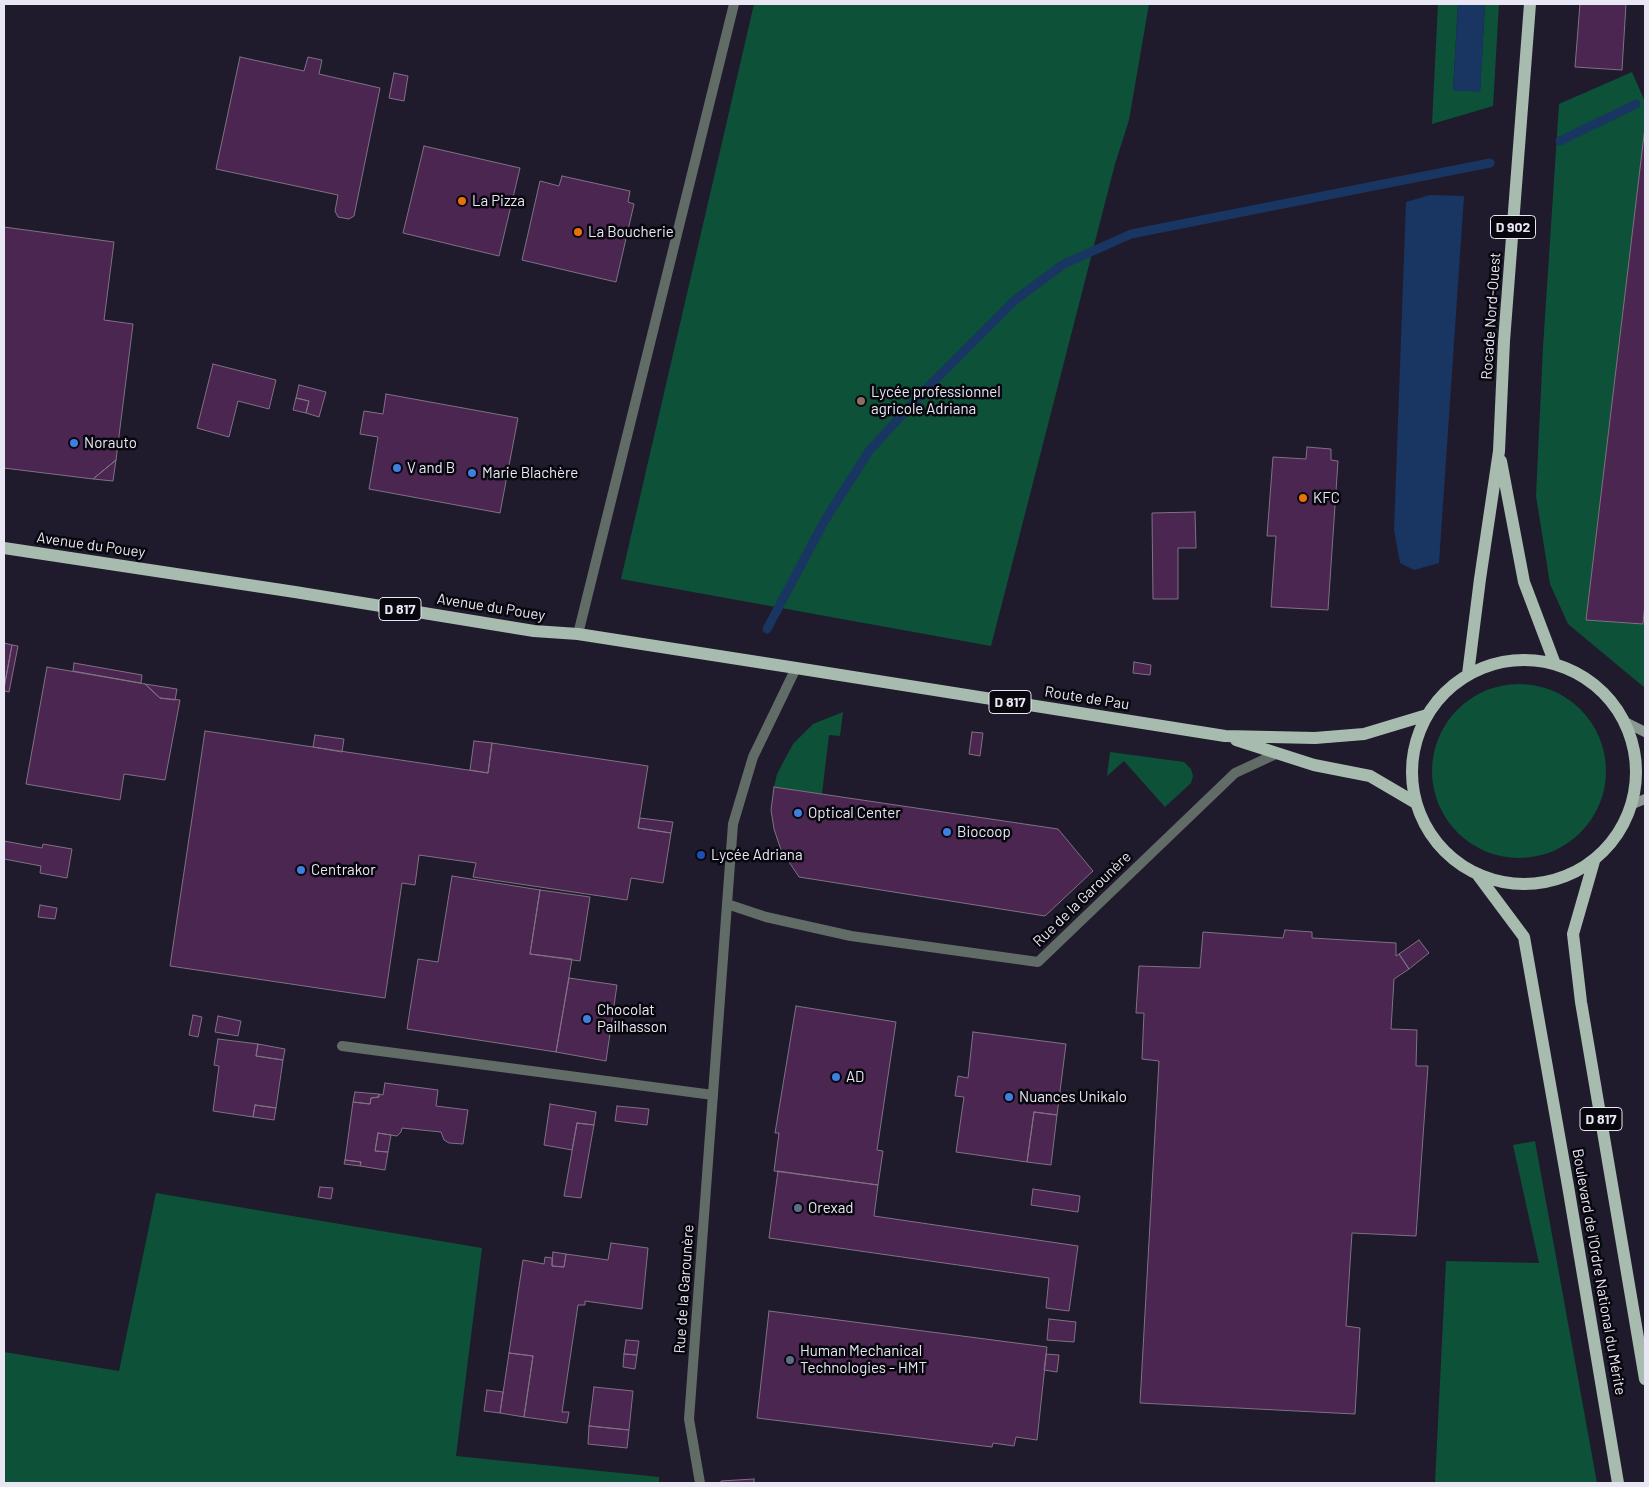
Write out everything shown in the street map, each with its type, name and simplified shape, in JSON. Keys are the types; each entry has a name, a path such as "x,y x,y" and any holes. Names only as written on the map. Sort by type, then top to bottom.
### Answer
{"main road":[{"name":"Rocade Nord-Ouest","path":"1468,674 1499,451 1504,341 1530,4"},
{"name":"Rocade Nord-Ouest","path":"1499,451 1524,582 1555,664"},
{"name":"Avenue du Pouey","path":"4,548 295,592 534,631 578,634 796,668"},
{"path":"1525,659 1555,664 1584,676 1608,696 1625,722 1635,749 1637,777 1633,804 1617,835 1594,861 1567,876 1537,884 1506,883 1477,874 1450,857 1429,832 1416,803 1411,773 1415,743 1427,715 1445,692 1468,674 1496,663 1525,659"},
{"name":"Route de Pau","path":"796,668 1225,736 1315,738 1364,734 1427,715"},
{"path":"1625,722 1645,732"},
{"name":"Route de Pau","path":"1225,736 1314,765 1370,776 1416,803"},
{"path":"1633,804 1645,799"},
{"name":"Boulevard de l'Ordre National du Mérite","path":"1594,861 1573,934 1581,1002 1645,1380"},
{"name":"Boulevard de l'Ordre National du Mérite","path":"1477,874 1524,937 1618,1483"}],"street":[{"path":"578,634 734,4"},
{"name":"Rue de la Garounère","path":"700,1483 689,1419 733,824 753,757 796,668"},
{"name":"Rue de la Garounère","path":"727,904 766,917 851,936 1038,962 1235,773 1276,754"},
{"path":"342,1046 713,1095"}],"green space":[{"name":"Lycée professionnel agricole Adriana","path":"754,4 1149,4 1129,120 1115,164 991,646 621,579"},
{"path":"1438,4 1458,4 1453,90 1480,91 1485,4 1499,4 1493,106 1432,124"},
{"path":"1632,72 1645,102 1645,127 1586,620 1645,624 1645,688 1568,624 1550,584 1536,496 1543,347 1559,104"},
{"path":"1510,684 1528,684 1560,694 1581,709 1596,730 1606,762 1606,780 1596,812 1581,833 1560,848 1544,854 1528,858 1510,858 1478,848 1457,833 1442,812 1436,796 1432,780 1432,762 1442,730 1457,709 1478,694 1494,688"},
{"path":"843,712 840,736 829,735 822,794 774,787 777,774 793,744 813,724"},
{"path":"1110,752 1184,762 1191,769 1193,776 1191,783 1165,807 1124,761 1107,776"},
{"path":"1535,1141 1597,1483 1435,1483 1446,1261 1539,1263 1513,1145"},
{"path":"156,1193 482,1248 456,1456 659,1477 659,1483 4,1483 4,1352 119,1371"}],"water":[{"path":"1458,4 1485,4 1480,92 1453,90"},
{"path":"1430,195 1464,196 1439,563 1414,570 1400,563 1394,530 1406,202"}],"building":[{"path":"1580,4 1626,4 1622,70 1575,67"},
{"path":"240,57 304,71 308,57 322,60 319,74 380,88 354,216 349,219 338,217 335,211 338,195 216,169"},
{"path":"394,73 408,76 404,101 389,98"},
{"path":"1645,127 1645,603 1643,624 1586,620"},
{"name":"La Pizza","path":"424,146 520,168 499,256 403,233"},
{"name":"La Boucherie","path":"562,176 630,191 628,202 634,204 616,282 522,260 540,181 559,186"},
{"path":"4,227 114,242 104,320 133,324 116,460 93,479 4,468"},
{"path":"213,364 276,380 269,409 238,401 229,437 197,428"},
{"path":"299,385 326,392 319,417 306,413 309,401 296,398"},
{"path":"386,394 518,418 500,513 369,489 378,437 360,434 364,411 383,414"},
{"path":"296,398 309,401 306,413 293,410"},
{"name":"KFC","path":"1307,447 1331,449 1331,460 1338,461 1328,610 1271,607 1276,536 1267,536 1273,457 1306,459"},
{"path":"116,460 113,481 93,479"},
{"path":"1195,512 1196,548 1178,548 1178,599 1153,599 1152,513"},
{"path":"4,643 12,645 4,688"},
{"path":"12,645 18,646 9,692 4,691 4,688"},
{"path":"1134,662 1151,665 1150,675 1133,673"},
{"path":"74,663 142,675 141,683 73,671"},
{"path":"47,667 145,684 160,698 180,700 165,780 124,774 120,800 26,784"},
{"path":"145,684 177,689 175,700 160,698"},
{"name":"Centrakor","path":"205,731 488,773 492,743 648,766 638,828 671,833 663,883 631,878 627,900 473,877 476,863 419,855 415,885 402,883 385,998 170,966"},
{"path":"972,732 983,733 980,756 969,754"},
{"path":"315,735 344,739 342,752 313,747"},
{"path":"474,741 492,743 488,773 470,770"},
{"path":"774,787 1058,829 1093,871 1045,916 799,877 781,850 774,829 771,810"},
{"path":"640,818 673,822 671,833 638,828"},
{"path":"4,841 42,848 43,844 72,849 67,878 40,873 41,866 4,859"},
{"path":"452,876 540,890 530,954 572,959 556,1052 407,1029 418,959 438,962"},
{"path":"540,890 590,897 580,961 530,954"},
{"path":"40,905 57,908 55,919 38,917"},
{"path":"1285,930 1312,932 1312,938 1396,943 1396,956 1399,954 1409,969 1394,979 1391,1029 1417,1030 1416,1066 1428,1066 1416,1236 1352,1233 1346,1326 1360,1328 1355,1414 1140,1403 1159,1061 1142,1059 1144,1013 1136,1013 1139,966 1200,968 1203,932 1283,938"},
{"path":"1419,940 1429,953 1409,969 1399,954"},
{"name":"Chocolat Pailhasson","path":"569,978 617,985 606,1061 556,1052"},
{"name":"AD","path":"796,1006 896,1022 877,1150 883,1151 878,1185 774,1171 779,1133 775,1133"},
{"path":"193,1015 202,1017 198,1037 189,1035"},
{"path":"218,1016 241,1021 238,1036 215,1032"},
{"name":"Nuances Unikalo","path":"973,1032 1066,1044 1057,1115 1034,1112 1027,1162 956,1152 964,1097 955,1096 958,1076 968,1078"},
{"path":"218,1039 258,1044 256,1056 283,1060 276,1108 255,1105 253,1117 213,1111 219,1066 214,1065"},
{"path":"258,1044 285,1049 283,1060 256,1056"},
{"path":"385,1083 438,1090 436,1106 468,1110 463,1144 449,1143 444,1140 441,1132 402,1128 397,1136 378,1133 375,1151 388,1152 385,1170 360,1166 361,1162 345,1160 353,1102 370,1104 371,1098 379,1097 379,1094 383,1095"},
{"path":"355,1092 379,1094 379,1097 371,1098 370,1104 353,1102"},
{"path":"550,1104 596,1112 594,1125 577,1123 572,1150 544,1145"},
{"path":"255,1105 276,1108 274,1120 253,1117"},
{"path":"617,1106 649,1109 647,1125 615,1121"},
{"path":"1034,1112 1057,1115 1051,1165 1027,1162"},
{"path":"577,1123 594,1125 581,1198 564,1196"},
{"path":"378,1133 391,1135 388,1152 375,1151"},
{"path":"345,1160 361,1162 360,1166 344,1164"},
{"path":"778,1171 878,1185 874,1216 1078,1246 1069,1311 1046,1308 1049,1278 769,1238"},
{"path":"320,1187 333,1188 331,1199 318,1197"},
{"path":"1033,1189 1080,1196 1078,1212 1031,1205"},
{"path":"611,1243 648,1248 642,1309 585,1301 585,1305 578,1305 562,1412 569,1412 567,1423 524,1417 533,1356 509,1353 523,1260 544,1264 545,1257 552,1258 552,1266 564,1267 566,1254 608,1260"},
{"path":"553,1252 566,1254 564,1267 552,1266"},
{"path":"769,1311 1047,1347 1037,1440 1016,1437 1014,1446 993,1443 992,1447 757,1418"},
{"path":"1049,1319 1076,1322 1074,1342 1047,1340"},
{"path":"626,1340 639,1341 637,1355 624,1354"},
{"path":"509,1353 533,1356 524,1417 500,1413"},
{"path":"624,1354 637,1355 635,1369 623,1367"},
{"path":"1046,1354 1059,1355 1057,1372 1044,1370"},
{"path":"594,1387 633,1391 629,1430 589,1426"},
{"path":"487,1390 503,1392 500,1413 484,1411"},
{"path":"589,1426 629,1430 627,1448 588,1444"},
{"path":"754,1479 754,1483 721,1483 721,1481"}],"waterway":[{"path":"1560,141 1636,104"},
{"path":"767,629 825,520 869,451 923,392 1015,300 1064,264 1131,234 1490,163"}],"place":[{"name":"La Pizza","path":"462,201"},
{"name":"La Boucherie","path":"578,232"},
{"name":"Lycée professionnel agricole Adriana","path":"861,401"},
{"name":"Norauto","path":"74,443"},
{"name":"V and B","path":"397,468"},
{"name":"Marie Blachère","path":"472,473"},
{"name":"KFC","path":"1303,498"},
{"name":"Optical Center","path":"798,813"},
{"name":"Biocoop","path":"947,832"},
{"name":"Lycée Adriana","path":"701,855"},
{"name":"Centrakor","path":"301,870"},
{"name":"Chocolat Pailhasson","path":"587,1019"},
{"name":"AD","path":"836,1077"},
{"name":"Nuances Unikalo","path":"1009,1097"},
{"name":"Orexad","path":"798,1208"},
{"name":"Human Mechanical Technologies - HMT","path":"790,1360"}]}
